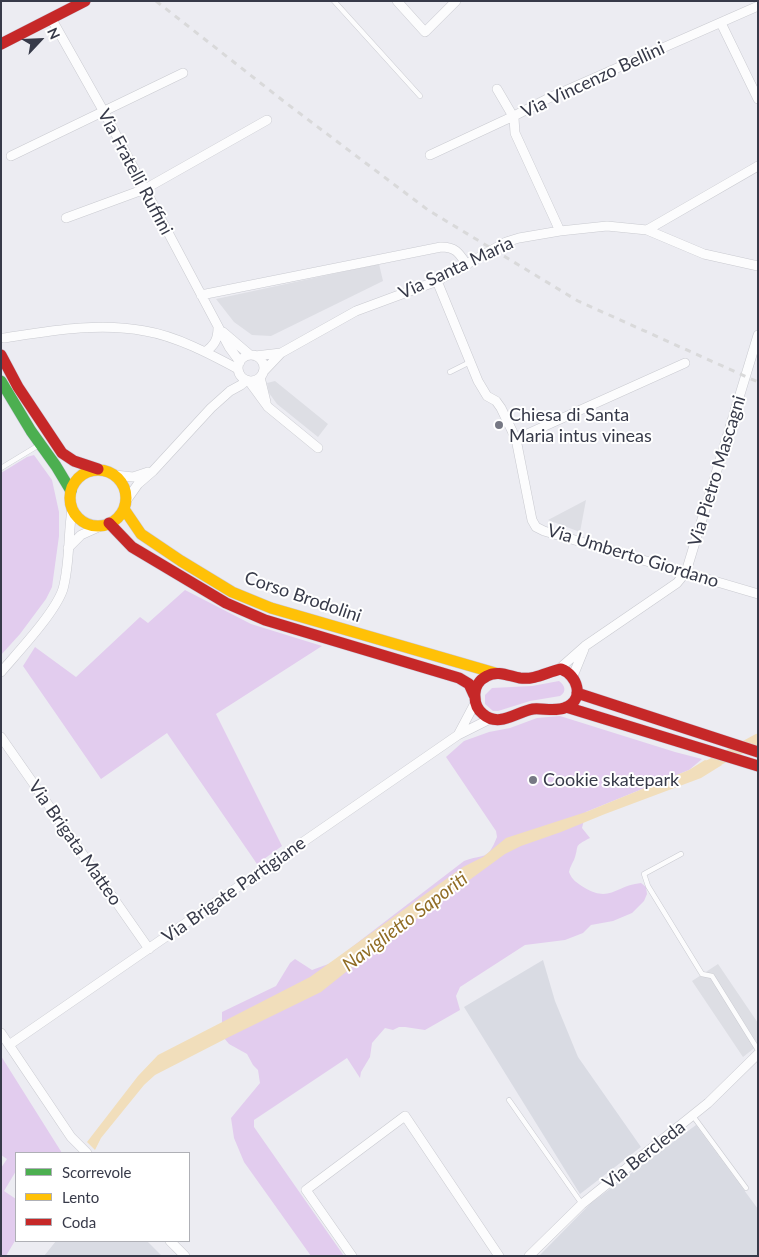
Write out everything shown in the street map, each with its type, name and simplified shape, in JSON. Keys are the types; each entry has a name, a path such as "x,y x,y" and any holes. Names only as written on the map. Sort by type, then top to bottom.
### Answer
{"main road":[{"path":"1,44 85,1"},
{"path":"1,355 18,387 62,453 67,458 115,475"},
{"path":"1,382 71,491 72,508"},
{"path":"71,491 78,479 89,471 103,470"},
{"name":"Corso Brodolini","path":"115,475 124,487 125,505 141,534 232,592 270,608 495,673 517,678 530,678 559,669"},
{"path":"105,524 118,518 125,505"},
{"name":"Corso Brodolini","path":"72,508 84,522 92,525 105,524 132,546 172,572 226,602 265,620 467,682 472,686 476,707 483,716 490,719"},
{"path":"559,669 567,671 577,686 573,702 566,707"},
{"path":"474,699 475,690 480,680 495,673"},
{"path":"576,693 757,752"},
{"path":"490,719 505,719 535,709 566,707 758,766"}],"street":[{"path":"397,1 425,32 456,1"},
{"name":"Via Vincenzo Bellini","path":"430,155 503,121 514,118 522,111 551,97 758,6"},
{"name":"Via Fratelli Ruffini","path":"51,18 104,112 239,367"},
{"path":"721,22 758,99"},
{"path":"11,156 183,73"},
{"path":"497,89 508,111 514,118 515,132 560,231"},
{"path":"66,218 145,189 267,120"},
{"path":"647,230 758,166"},
{"name":"Via Santa Maria","path":"262,374 282,353 356,311 437,281 513,239 607,226 647,230 704,254 758,266"},
{"path":"201,295 441,247 451,247 461,255 467,266"},
{"name":"Via Umberto Giordano","path":"437,281 478,381 487,396 496,401 501,408 516,439 532,520 536,527 544,531 758,594"},
{"name":"Via Fratelli Ruffini","path":"218,326 252,356"},
{"path":"205,352 213,347 216,341 218,326"},
{"path":"4,338 104,327 145,331 166,337 239,367 268,407 318,448"},
{"name":"Via Pietro Mascagni","path":"559,669 585,646 677,583 686,572 758,335"},
{"name":"Via Santa Maria","path":"252,356 282,353"},
{"path":"230,391 245,356 252,356 262,362 262,374 268,407"},
{"path":"516,439 685,363"},
{"path":"125,505 138,484 153,471 210,408 230,391 248,381 256,380 262,374"},
{"path":"115,475 133,477 153,471"},
{"path":"1,672 29,640 52,608 62,590 72,508"},
{"path":"68,548 81,535 105,524"},
{"path":"572,676 585,646"},
{"name":"Via Brigate Partigiane","path":"458,735 474,699"},
{"name":"Via Brigate Partigiane","path":"8,1045 458,735 490,719"},
{"name":"Via Brigata Matteo","path":"1,736 149,949"},
{"path":"1,1033 71,1137 84,1151"},
{"name":"Via Bercleda","path":"529,1256 582,1204 708,1103 758,1052"},
{"path":"352,1256 306,1190 405,1116 499,1256"},
{"path":"171,1242 185,1256"}],"lane":[{"path":"334,1 420,96"},
{"path":"450,372 470,362"},
{"path":"1,468 40,444"},
{"path":"681,854 644,874 648,886 702,974 712,976 758,1052"},
{"path":"509,1100 582,1204"},
{"path":"692,1116 746,1188"}],"shaded area":[{"path":"379,264 383,281 271,336 252,335 234,322 216,299"},
{"path":"275,381 328,424 318,437 277,404 269,393 267,383"},
{"path":"34,455 52,480 59,512 59,536 52,587 46,599 20,634 1,655 1,473 27,457"},
{"path":"586,500 580,532 548,520"},
{"path":"185,590 251,624 322,646 216,714 282,846 257,864 167,733 101,779 23,666 35,647 76,677 140,617 148,623"},
{"path":"559,681 563,684 564,689 564,693 560,696 530,701 498,711 493,711 485,704 485,695 492,688 532,686"},
{"path":"560,716 702,759 689,770 586,812 582,828 590,838 578,847 569,872 572,877 585,888 601,894 607,894 633,884 641,883 646,887 647,894 644,901 632,913 613,921 591,925 583,933 565,940 525,945 460,987 456,996 460,1010 425,1030 405,1027 393,1030 385,1028 372,1043 370,1057 361,1072 360,1078 347,1058 254,1120 254,1127 344,1256 311,1256 244,1162 234,1138 231,1118 260,1083 258,1070 247,1054 229,1044 224,1038 222,1033 222,1012 276,986 290,963 295,959 312,970 331,963 464,861 487,853 494,845 497,837 496,831 446,757 464,741 489,732 510,728 537,718"},
{"path":"543,960 555,1001 578,1057 641,1147 580,1194 464,1007"},
{"path":"718,964 758,1023 758,1045 743,1057 692,981"},
{"path":"1,1056 61,1152 15,1152 15,1173 4,1191 15,1198 15,1241 6,1256 1,1256 1,1168 7,1159 1,1155"},
{"path":"696,1125 758,1209 758,1256 539,1256 591,1203"},
{"path":"55,1242 148,1242 162,1256 44,1256"}],"water":[{"path":"705,760 722,765 701,778 521,846 505,854 371,952 321,992 155,1075 144,1085 101,1138 95,1150 87,1142 138,1076 158,1055 310,977 463,867 483,857 506,838 586,812 689,770"}],"waterway":[{"name":"Naviglietto Saporiti","path":"702,769 758,739"}],"railway":[{"path":"156,1 286,103 428,210 578,301 758,382"}],"traffic: fast":[{"path":"1,381 31,431 71,491"}],"traffic: slow":[{"path":"98,470 113,475 121,483 126,498 121,513 113,521 98,526 83,521 75,513 70,498 75,483 83,475 98,470"},
{"path":"124,509 141,534 232,592 271,608 495,673"}],"traffic: jam":[{"path":"1,44 85,1"},
{"path":"1,355 18,387 62,453 74,461 98,469"},
{"path":"109,523 132,547 226,603 265,620 459,678 469,684 474,695"},
{"path":"561,669 571,676 577,687 576,698 567,707 554,710 533,709 508,718 495,720 483,714 477,707 476,687 479,682 491,674 499,673 520,678 531,678 561,669"},
{"path":"577,693 758,752"},
{"path":"566,707 758,766"}],"place":[{"name":"Chiesa di Santa Maria intus vineas","path":"499,425"},
{"name":"Cookie skatepark","path":"533,780"}]}
